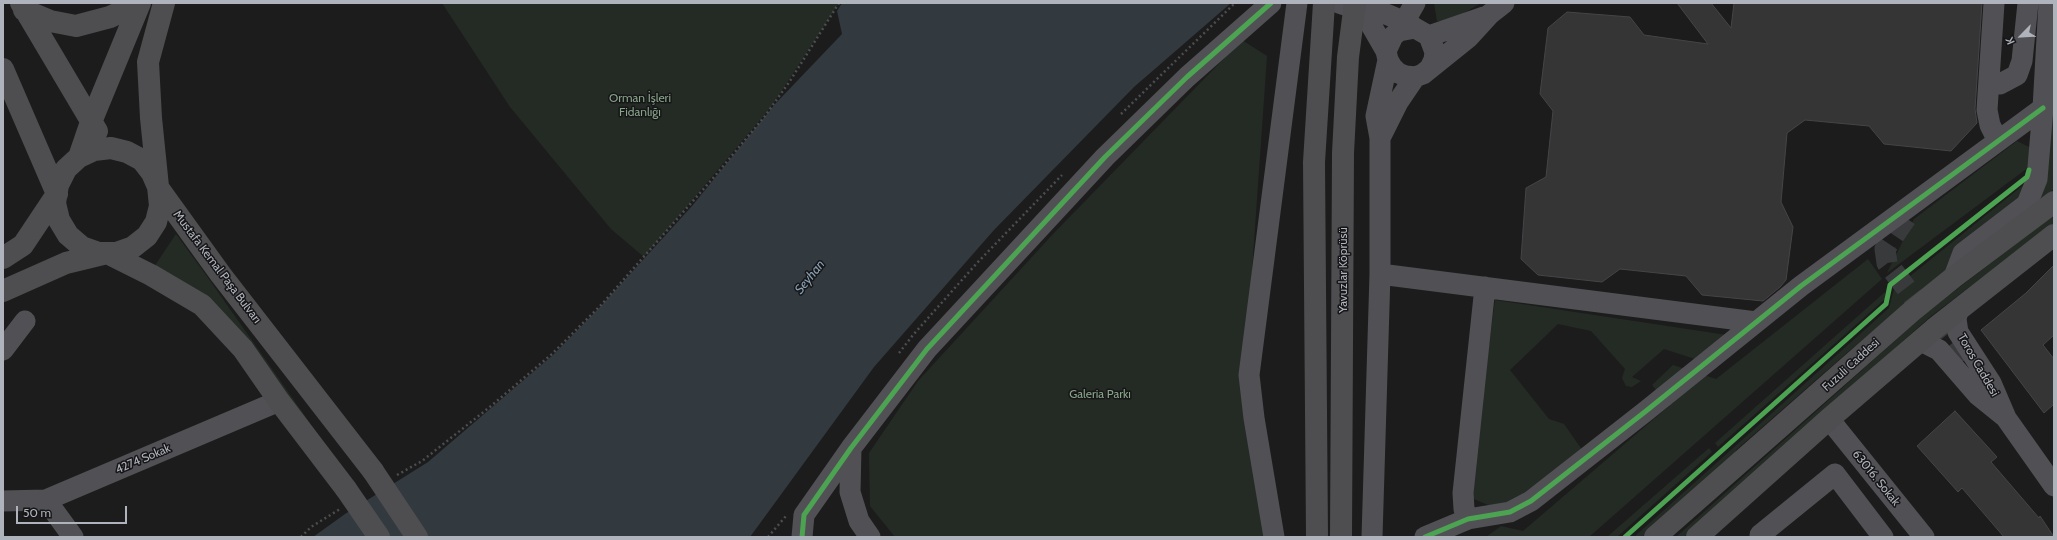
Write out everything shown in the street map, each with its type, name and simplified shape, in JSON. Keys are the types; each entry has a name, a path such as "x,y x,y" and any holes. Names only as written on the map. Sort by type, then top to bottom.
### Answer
{"main road":[{"path":"22,6 50,21 76,26 110,17 139,3"},
{"path":"79,157 90,122 139,3"},
{"path":"111,148 94,150 79,157 66,169 58,185 56,194 55,203 59,220 68,236 82,247 99,253 116,253 133,247 147,236 158,216 160,206 159,189 148,62 164,3"},
{"path":"1316,537 1314,162 1324,3"},
{"path":"22,6 90,122 111,148"},
{"name":"Yavuzlar Köprüsü","path":"1341,537 1343,153 1348,57 1359,7"},
{"path":"3,69 56,194"},
{"name":"Mustafa Kemal Paşa Bulvarı","path":"111,148 127,152 142,160 152,173 159,189 221,275 383,474 417,537"},
{"path":"3,258 23,245 56,194"},
{"name":"Fuzuli Caddesi","path":"1655,537 1912,312 1954,277 2054,202"},
{"path":"1697,537 1829,419 1921,341 2054,236"},
{"path":"3,291 66,263 107,253 151,275 202,305 243,349 344,498 379,537"}],"street":[{"path":"802,537 804,516 851,448 927,349 1105,157 1187,77 1271,3"},
{"path":"1274,537 1254,418 1250,375 1297,3"},
{"path":"1339,3 1386,14 1412,29 1435,52 1434,60 1422,72 1398,102 1380,138"},
{"path":"1412,29 1415,3"},
{"path":"1994,3 1988,118 1998,141"},
{"path":"1989,84 2000,84 2017,75 2022,61 2028,3"},
{"path":"1954,277 1963,253 2027,204 2037,179 2049,3"},
{"path":"1359,7 1387,55 1392,67 1398,73 1406,76 1422,72 1470,37 1497,9"},
{"path":"1372,537 1380,274 1380,138 1376,116 1387,55 1393,36 1412,29 1497,9"},
{"path":"1425,537 1468,519 1510,512 1531,501 1801,286 1930,189 2043,108"},
{"path":"1906,218 1930,189"},
{"path":"1380,274 1756,322"},
{"path":"1468,519 1464,509 1463,493 1485,287"},
{"name":"Toros Caddesi","path":"1958,311 1956,319 1958,332 1991,383 2006,418 2054,486"},
{"path":"3,350 25,321"},
{"name":"Toros Caddesi","path":"1921,341 1939,350 1978,395 2006,418"},
{"path":"1984,388 2006,418"},
{"name":"4274 Sokak","path":"3,501 46,500 279,401"},
{"name":"63016. Sokak","path":"1829,419 1924,537"},
{"path":"851,448 850,492 859,521 870,537"},
{"path":"1762,537 1760,535 1835,474 1883,537"},
{"path":"46,500 73,537"}],"path":[{"path":"383,474 422,461 491,406 552,354 603,303 714,177 765,116 790,81 839,3"},
{"path":"301,537 344,498"}],"green space":[{"name":"Orman İşleri Fidanlığı","path":"442,3 839,3 771,107 644,257 611,229 510,107"},
{"path":"1434,3 1481,3 1450,21 1437,21"},
{"name":"Galeria Parkı","path":"1242,40 1267,56 1244,385 1266,537 895,537 870,506 869,453 918,381 1054,233"},
{"path":"2053,103 2054,189 2031,206"},
{"path":"2017,141 2031,148 2029,167 1887,273 1914,219"},
{"path":"2026,183 2024,201 1736,450 1735,454 1642,537 1634,537 1889,308 1894,289"},
{"path":"2054,215 2054,223 1931,316 1684,537 1676,537 1927,312"},
{"path":"176,234 390,537 322,447 154,267"},
{"path":"1868,259 1882,279 1589,537 1486,537 1501,526 1523,531 1669,406 1652,385 1673,365 1716,379"},
{"path":"1885,292 1885,299 1718,447 1715,443"},
{"path":"1495,300 1727,335 1701,361 1664,349 1632,377 1641,381 1632,387 1626,386 1622,378 1625,369 1591,331 1558,324 1510,370 1549,419 1564,424 1583,451 1505,512 1469,497"},
{"path":"1709,448 1712,452 1617,537 1607,537"}],"water":[{"name":"Seyhan","path":"842,3 1231,3 1134,87 994,230 874,367 750,537 313,537 345,514 428,462 553,355 602,305 692,206 776,103 842,34 837,11"}],"building":[{"path":"1677,3 1711,3 1731,28 1734,3 1982,3 1975,109 1977,123 1951,151 1884,144 1869,126 1805,120 1787,133 1781,202 1793,227 1786,280 1763,301 1702,295 1686,276 1620,269 1602,282 1538,275 1521,259 1526,188 1546,177 1553,111 1540,94 1548,28 1567,12 1630,17 1644,35 1708,44"},
{"path":"2054,265 2054,335 2043,345 2054,359 2054,404 2044,413 1981,330 2026,293"},
{"path":"1955,411 1997,457 1991,462 2039,518 2040,516 2054,537 2004,537 1962,488 1958,492 1917,446"}],"tunnel":[{"path":"1906,218 1885,249 1887,263 1983,388"}],"cycle path":[{"path":"802,537 804,515 851,448 927,349 1105,157 1187,77 1271,3"},
{"path":"1425,537 1468,519 1510,512 1531,501 1646,411 1801,286 2043,108"},
{"path":"1625,537 1886,304 1890,285 2027,177 2029,170"}]}
